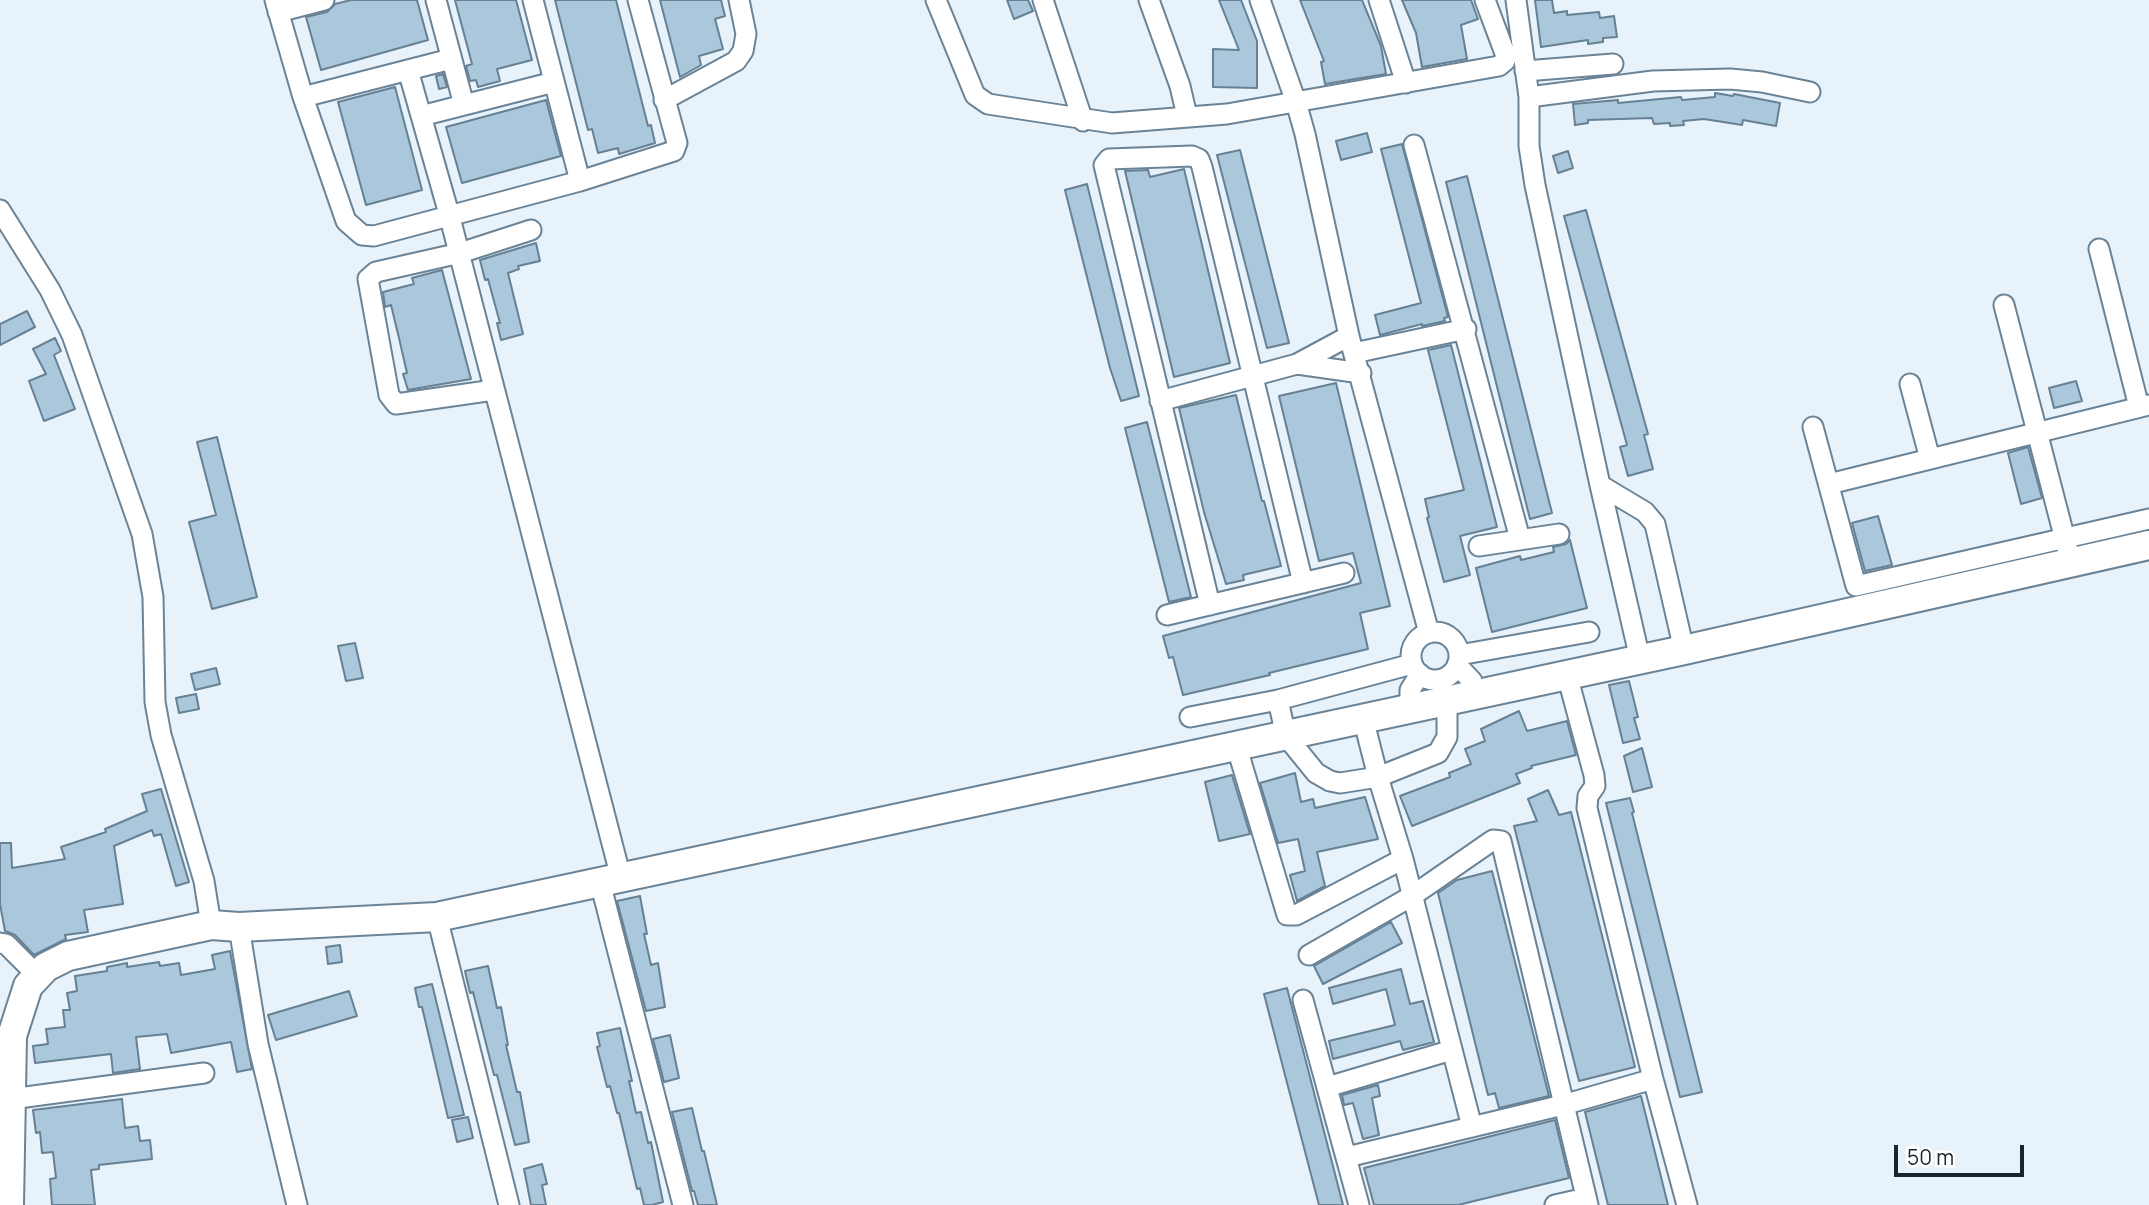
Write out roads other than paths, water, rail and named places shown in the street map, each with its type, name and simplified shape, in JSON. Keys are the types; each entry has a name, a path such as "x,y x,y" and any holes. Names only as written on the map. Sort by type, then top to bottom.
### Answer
{"street":[{"path":"324,0 276,6 303,97 346,220 362,235 374,236 451,220 674,151 677,143 638,0"},
{"path":"436,0 464,105"},
{"path":"533,0 580,181"},
{"path":"664,100 736,61 743,51 746,34 738,0"},
{"path":"936,0 975,95 988,104 1083,121 1122,123 1227,114 1301,117 1406,83 1502,64 1506,56 1485,0"},
{"path":"1044,0 1083,121"},
{"path":"1149,0 1180,86 1187,116"},
{"path":"1260,0 1301,117 1352,345 1429,633"},
{"path":"1378,0 1406,83"},
{"path":"1516,0 1529,97 1529,146 1535,185 1640,659"},
{"path":"303,97 451,59"},
{"path":"1525,71 1613,64"},
{"path":"408,70 451,220 494,390 610,880 682,1205"},
{"path":"1529,97 1653,81 1730,79 1762,82 1810,93"},
{"path":"421,116 554,82"},
{"path":"1414,145 1520,539"},
{"path":"1210,605 1104,165 1109,159 1192,156 1199,159 1303,583"},
{"path":"0,211 50,290 72,335 142,534 153,597 155,702 161,735 204,881 211,925"},
{"path":"494,390 396,404 389,396 369,279 376,272 531,230"},
{"path":"1829,484 2144,406 2099,250"},
{"path":"2004,305 2068,551"},
{"path":"1160,401 1297,364 1352,345 1465,329"},
{"path":"1297,364 1361,373"},
{"path":"1910,384 1930,459"},
{"path":"1813,427 1859,598"},
{"path":"1600,485 1645,512 1655,524 1684,650"},
{"path":"2068,551 2149,519"},
{"path":"1479,546 1559,534"},
{"path":"9,1205 11,1100 6,1036 28,986 46,967 68,957 211,925 239,927 437,918 1684,650 1859,598 2068,551 2149,545"},
{"path":"1167,615 1344,573"},
{"path":"1458,660 1589,632"},
{"path":"1278,700 1286,736 1323,778 1340,783 1378,776 1438,753 1447,737 1461,697 1472,681 1458,660 1457,647 1446,634 1429,633 1414,644 1411,654 1416,669 1410,690 1410,708"},
{"path":"1190,717 1416,669 1430,679 1441,679 1451,674 1458,660"},
{"path":"1567,675 1594,775 1595,786 1588,796 1587,808 1653,1079 1687,1205"},
{"path":"1363,718 1472,1127"},
{"path":"1237,748 1287,915 1296,915 1407,876 1493,840 1502,843 1587,1201 1555,1205"},
{"path":"1309,955 1407,876"},
{"path":"437,918 509,1205"},
{"path":"239,927 258,1044 297,1205"},
{"path":"0,943 6,944 37,975"},
{"path":"1303,1000 1359,1205"},
{"path":"1327,1087 1452,1050"},
{"path":"11,1100 204,1073"},
{"path":"1347,1157 1563,1105 1653,1079"}]}
